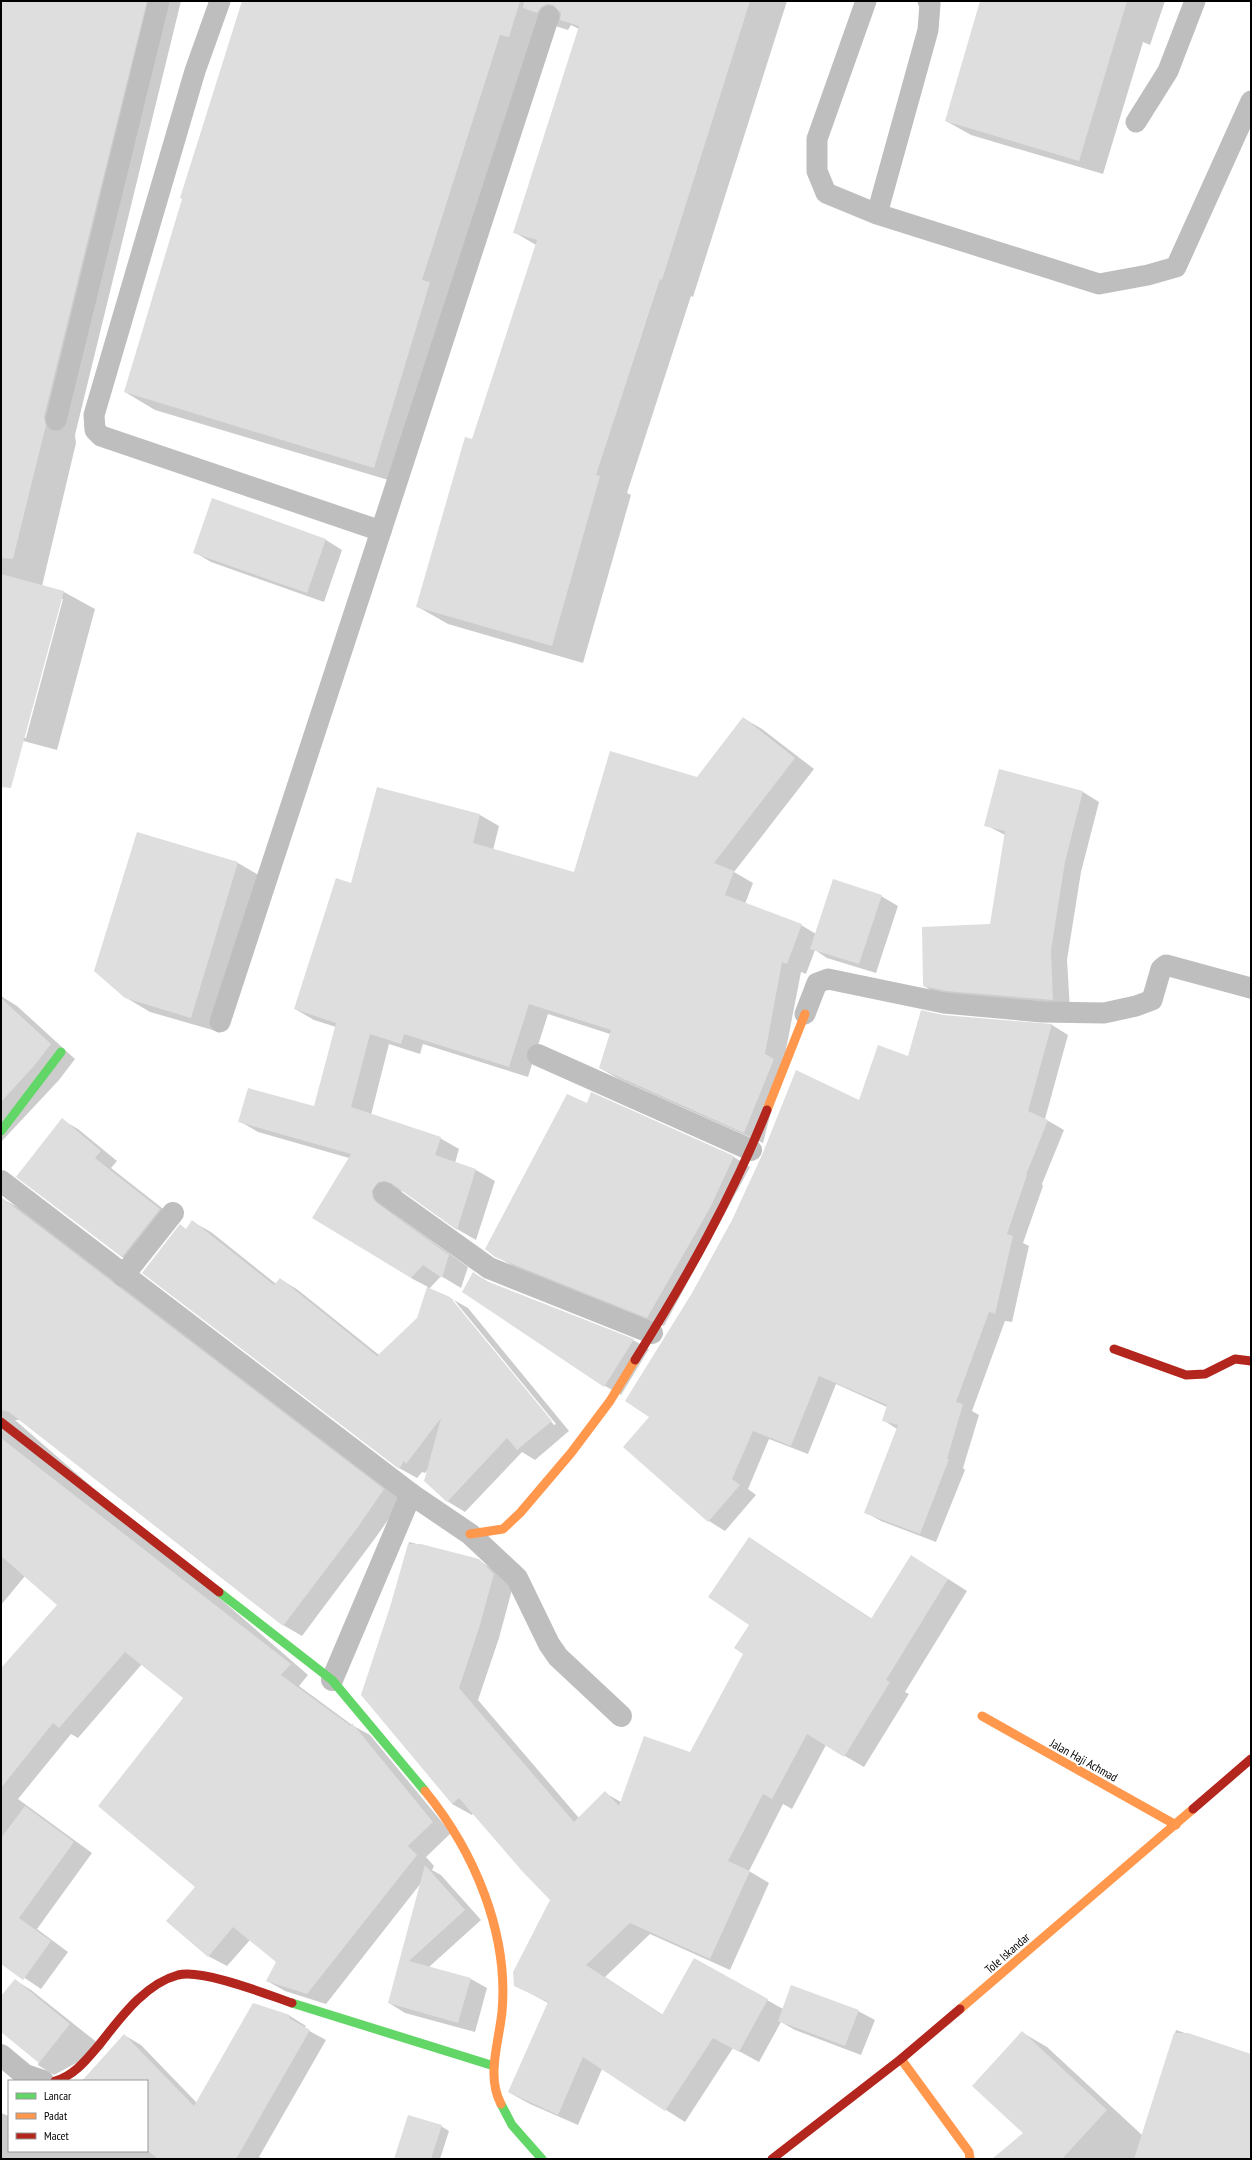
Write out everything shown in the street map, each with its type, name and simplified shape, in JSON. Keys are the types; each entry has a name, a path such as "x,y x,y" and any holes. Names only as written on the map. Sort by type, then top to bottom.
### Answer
{"street":[{"path":"470,1534 502,1529 520,1513 572,1453 610,1401 681,1286 721,1214 751,1150 805,1014"},
{"path":"1,1131 61,1052"},
{"path":"538,1055 751,1150"},
{"path":"1,1181 123,1276 411,1494 470,1534 517,1578 549,1644 558,1657 621,1716"},
{"path":"384,1193 490,1268 652,1333"},
{"path":"123,1276 173,1212"},
{"path":"1114,1349 1186,1375 1205,1374 1235,1359 1251,1361"},
{"path":"1,1422 332,1680 441,1811 475,1872 493,1915 502,1962 502,2012 494,2066 496,2095 512,2125 542,2159"},
{"path":"332,1680 411,1494"},
{"name":"Jalan Haji Achmad","path":"982,1716 1176,1825"},
{"name":"Tole Iskandar","path":"772,2159 902,2059 1251,1759"},
{"path":"58,2080 65,2078 80,2065 157,1983 179,1974 194,1974 220,1980 494,2066"},
{"path":"1,2054 25,2075 40,2080"},
{"path":"902,2059 969,2152 970,2159"}],"lane":[{"path":"56,420 159,1"},
{"path":"220,1 195,72 94,415 95,430 101,436 381,531"},
{"path":"866,1 817,139 817,171 826,193 877,214 1100,284 1148,275 1176,266 1251,101"},
{"path":"877,214 928,30 930,4 928,1"},
{"path":"1136,122 1168,71 1195,1"},
{"path":"220,1022 549,16"},
{"path":"805,1014 817,983 828,979 944,1003 1042,1012 1104,1013 1136,1006 1154,998 1161,969 1166,965 1251,988"}],"building":[{"path":"1,1 147,1 44,417 46,425 13,559 1,558"},
{"path":"242,1 520,1 509,37 500,35 422,280 430,282 374,468 124,392 182,199 180,198"},
{"path":"524,1 750,1 662,280 660,279 596,475 600,476 552,646 416,607 465,437 472,439 537,240 513,233 579,26 560,20 561,13 553,5 547,4 541,7 537,13 523,8"},
{"path":"980,1 1127,1 1079,161 945,121"},
{"path":"212,498 326,539 307,593 193,553"},
{"path":"1,574 64,591 11,788 1,787"},
{"path":"743,717 795,758 714,863 734,871 725,895 802,924 787,964 782,962 765,1054 774,1059 744,1133 599,1068 611,1030 529,1004 509,1067 404,1034 401,1044 370,1034 351,1107 441,1137 435,1155 476,1169 457,1230 391,1183 385,1181 378,1182 372,1191 373,1198 377,1203 449,1255 442,1278 423,1265 411,1278 312,1218 351,1154 238,1122 248,1088 314,1106 336,1023 294,1009 336,878 351,883 377,787 480,814 473,843 574,872 610,751 697,777"},
{"path":"999,769 1083,791 1065,862 1051,950 1053,1000 946,991 923,986 922,927 990,924 1005,831 984,826"},
{"path":"137,832 238,862 191,1018 125,998 94,971"},
{"path":"833,879 882,895 859,964 810,949"},
{"path":"1,998 51,1044 34,1066 1,1102"},
{"path":"921,1010 943,1015 1052,1024 1028,1111 1048,1120 1026,1175 1007,1234 1013,1236 995,1314 989,1312 956,1402 963,1404 947,1459 949,1459 920,1534 864,1513 898,1425 882,1421 887,1405 819,1376 791,1446 753,1431 732,1479 740,1485 708,1522 623,1447 649,1417 625,1401 692,1293 732,1220 762,1155 796,1070 859,1100 878,1045 908,1056"},
{"path":"591,1092 734,1156 710,1208 647,1318 495,1257 485,1249 567,1094 587,1103"},
{"path":"62,1118 101,1151 95,1158 160,1209 122,1257 16,1177"},
{"path":"1,1197 384,1489 358,1527 283,1626 9,1412 1,1410"},
{"path":"192,1220 274,1285 280,1278 377,1356 417,1318 427,1287 450,1297 552,1421 517,1450 507,1438 447,1502 424,1481 441,1418 406,1464 404,1461 399,1469 142,1273 180,1224 186,1229"},
{"path":"473,1272 484,1280 634,1339 604,1387 462,1292"},
{"path":"1,1438 291,1664 281,1675 351,1726 352,1723 433,1822 408,1846 417,1855 307,1994 266,1981 276,1962 233,1927 208,1957 166,1921 195,1887 98,1806 183,1698 125,1652 59,1728 53,1723 1,1788 1,1668 57,1605 1,1556"},
{"path":"749,1537 871,1619 911,1555 948,1579 886,1680 890,1682 844,1757 807,1734 772,1799 763,1794 728,1861 750,1871 710,1959 630,1923 586,1965 662,2015 694,1958 768,1999 739,2052 713,2038 665,2111 583,2057 558,2115 508,2092 548,2002 514,1986 513,1972 550,1900 522,1871 459,1798 452,1804 361,1695 390,1607 408,1544 421,1544 479,1559 494,1574 479,1628 459,1688 574,1822 605,1791 619,1806 644,1736 690,1752 743,1654 734,1648 749,1625 708,1597"},
{"path":"25,1806 74,1842 19,1918 51,1941 23,1980 1,1964 1,1838"},
{"path":"425,1865 465,1910 409,1961 471,1978 458,2023 388,2003"},
{"path":"15,1979 70,2024 39,2063 1,2032 1,1996"},
{"path":"791,1985 859,2010 845,2046 778,2021"},
{"path":"253,2003 290,2015 289,2018 310,2030 236,2159 158,2159 148,2151 148,2080 83,2080 124,2034 194,2106"},
{"path":"1022,2031 1107,2110 1062,2159 992,2159 1023,2133 972,2086"},
{"path":"1174,2033 1188,2033 1251,2054 1251,2159 1134,2159"},
{"path":"408,2115 442,2125 431,2159 394,2159"}],"traffic: fast":[{"path":"1,1131 61,1052"},
{"path":"219,1592 332,1680 425,1791"},
{"path":"292,2003 494,2066"},
{"path":"501,2104 512,2125 542,2159"}],"traffic: slow":[{"path":"767,1110 805,1014"},
{"path":"470,1534 503,1529 520,1513 571,1453 610,1401 635,1360"},
{"path":"982,1716 1176,1825"},
{"path":"425,1791 443,1814 473,1866 494,1923 500,1953 503,1982 502,2012 494,2070 494,2082 501,2104"},
{"path":"960,2009 1193,1809"},
{"path":"901,2059 969,2152 970,2159"}],"traffic: jam":[{"path":"635,1360 707,1238 723,1207 767,1110"},
{"path":"1114,1349 1186,1375 1205,1374 1235,1359 1251,1361"},
{"path":"1,1422 219,1592"},
{"path":"1193,1809 1251,1759"},
{"path":"58,2080 74,2071 90,2056 124,2014 143,1995 154,1986 178,1975 189,1974 235,1983 292,2003"},
{"path":"772,2159 901,2059 960,2009"}]}
